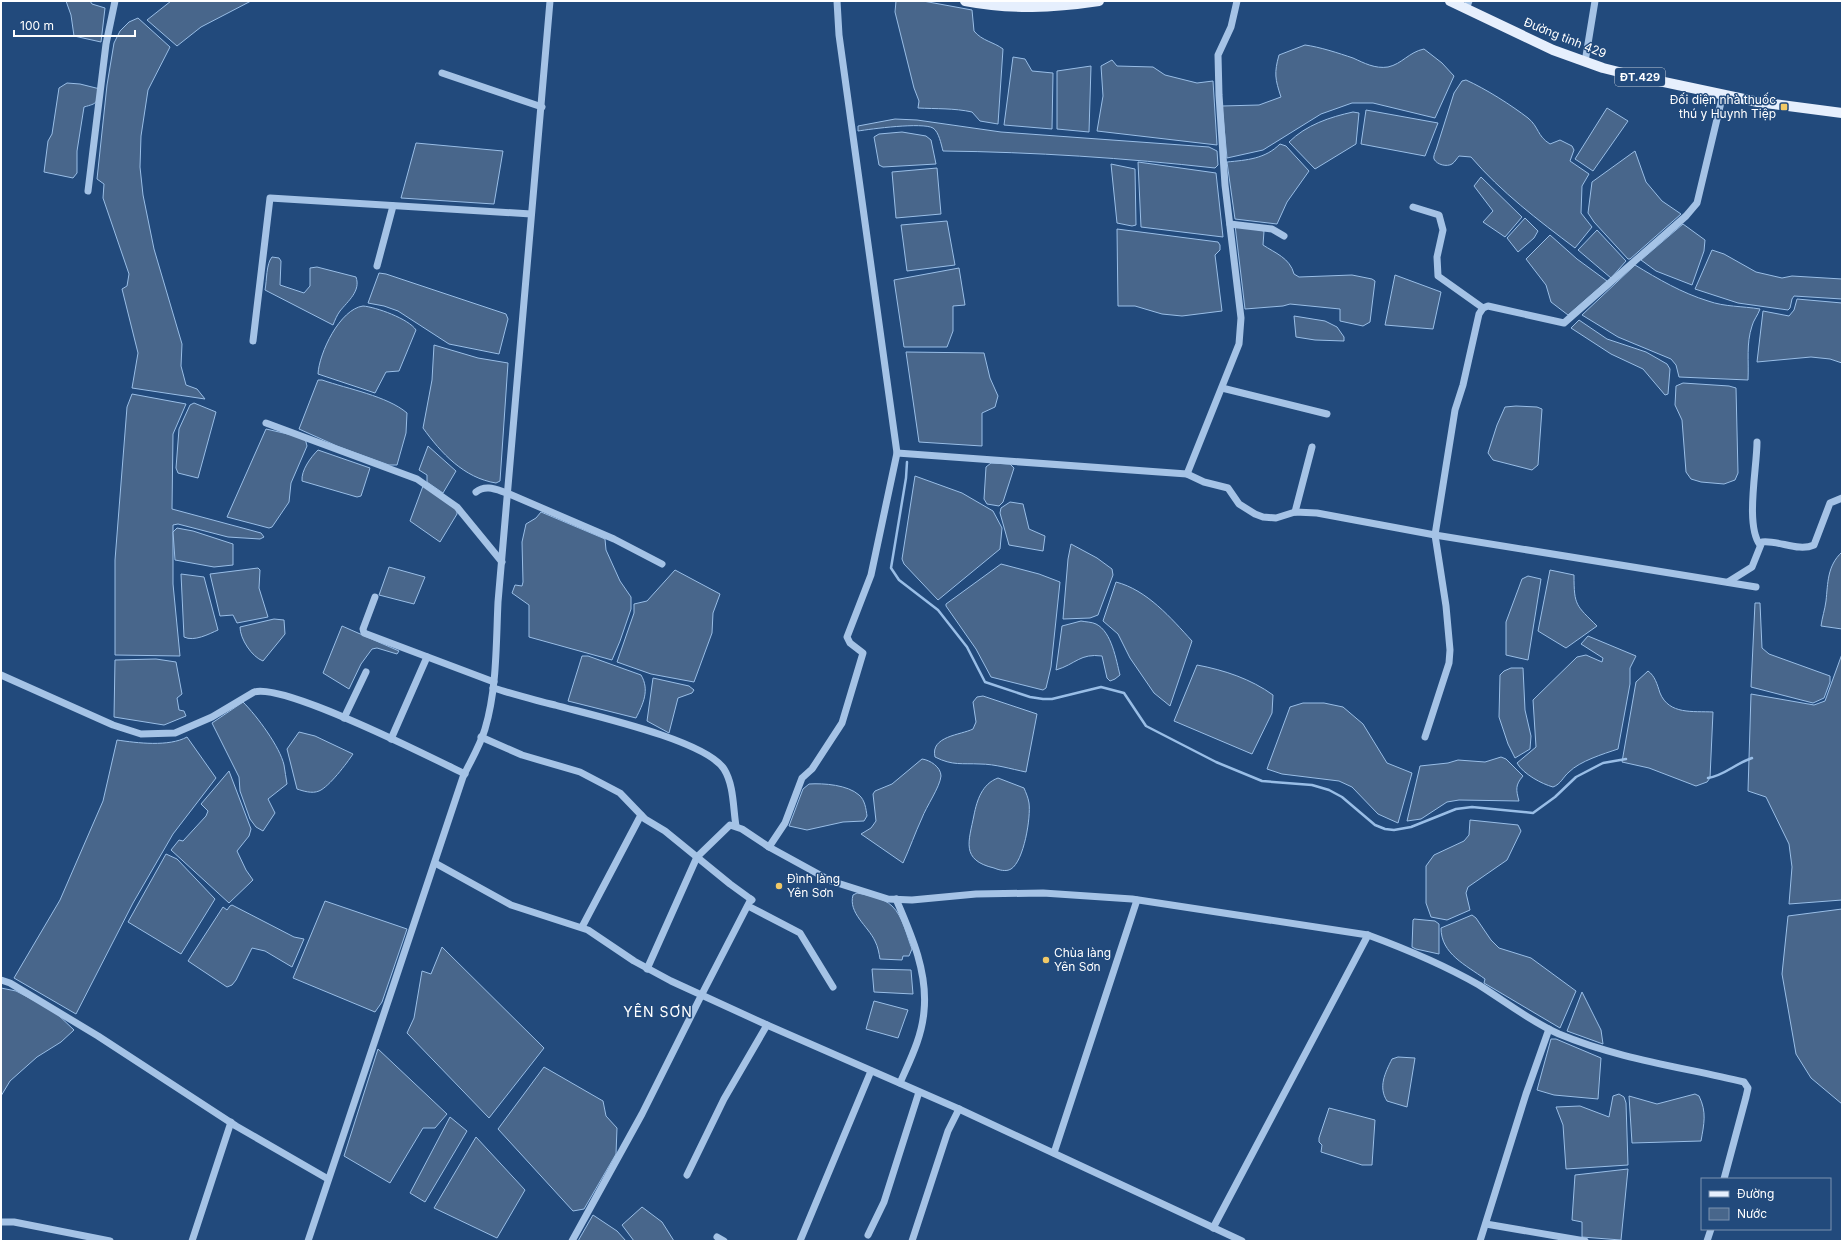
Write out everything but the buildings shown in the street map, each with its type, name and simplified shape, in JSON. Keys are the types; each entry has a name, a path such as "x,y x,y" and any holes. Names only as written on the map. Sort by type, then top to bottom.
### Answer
{"main road":[{"path":"965,1 991,6 1022,8 1044,8 1099,1"},
{"name":"Đường tỉnh 429","path":"1450,1 1467,5 1553,50 1585,62 1631,75 1758,102 1842,113"}],"street":[{"path":"88,191 106,44 115,1"},
{"path":"308,1241 465,774 481,737 490,710 494,685 502,562 550,1"},
{"path":"769,847 785,822 802,778 812,769 842,723 863,653 850,643 847,637 871,575 896,453 839,35 837,1"},
{"path":"1187,474 1238,344 1241,318 1230,224 1218,95 1218,55 1231,27 1237,1"},
{"path":"1585,62 1595,1"},
{"path":"442,73 542,107"},
{"path":"1425,738 1449,663 1450,650 1446,606 1434,534 1455,410 1463,385 1479,314 1483,308 1488,306 1564,324 1680,221 1697,203 1723,94"},
{"path":"253,341 270,198 531,214"},
{"path":"377,266 393,206"},
{"path":"1414,207 1439,215 1443,230 1437,257 1438,276 1483,308"},
{"path":"1230,224 1272,229 1284,236"},
{"path":"1222,388 1327,414"},
{"path":"266,423 417,479 457,507 502,562"},
{"path":"1758,442 1751,522 1754,538 1760,545"},
{"path":"1295,512 1312,447"},
{"path":"896,453 1187,474 1204,482 1228,488 1239,504 1255,514 1276,518 1295,512 1317,513 1434,534 1756,587"},
{"path":"476,492 481,488 489,488 508,493 614,539 662,564"},
{"path":"1728,582 1752,567 1762,542 1770,541 1802,547 1814,546 1830,503 1842,498"},
{"path":"375,597 363,632 494,685 604,718 690,746 705,753 724,769 728,777 736,826"},
{"path":"391,739 427,657"},
{"path":"344,718 366,672"},
{"path":"1,675 113,725 141,734 175,733 212,717 259,691 301,700 391,739 465,774"},
{"path":"481,737 522,755 580,772 620,793 641,815 665,830 750,901 800,934 834,987"},
{"path":"582,927 641,815"},
{"path":"647,969 697,857 724,829 730,825 736,826 769,847 831,881 888,899 976,894 1043,893 1137,900 1368,935 1405,948 1478,985 1528,1019 1549,1029 1622,1056 1744,1082 1748,1088 1724,1178"},
{"path":"435,863 511,905 541,916 582,927 600,937 647,969 767,1025 959,1109 1242,1241"},
{"path":"896,899 914,942 921,970 924,1010 915,1048 900,1083"},
{"path":"1054,1153 1137,900"},
{"path":"572,1241 642,1114 750,901"},
{"path":"1214,1228 1368,935"},
{"path":"1,980 10,982 98,1036 230,1122 328,1179"},
{"path":"688,1175 724,1099 767,1025"},
{"path":"1480,1241 1526,1094 1549,1029"},
{"path":"800,1241 871,1071"},
{"path":"868,1235 884,1202 920,1092"},
{"path":"912,1241 948,1131 959,1109"},
{"path":"192,1241 230,1122"},
{"path":"1,1222 14,1222 110,1241"},
{"path":"1486,1224 1585,1241"},
{"path":"1708,1241 1711,1230"},
{"path":"717,1237 724,1241"}],"water":[{"path":"66,1 90,1 92,4 105,8 101,42 74,36 71,15"},
{"path":"171,1 251,1 201,27 177,46 147,20"},
{"path":"896,1 923,1 972,10 974,31 984,39 1003,49 998,124 980,121 972,112 952,109 918,108 919,101 914,88 895,12"},
{"path":"138,18 170,47 148,90 141,136 140,167 143,195 154,249 182,344 181,366 186,385 197,389 205,399 132,388 138,353 122,289 127,286 129,274 103,198 104,184 97,179 107,85 114,43 120,31 129,22"},
{"path":"1305,45 1335,52 1379,67 1388,67 1393,65 1424,49 1442,63 1454,76 1435,118 1373,103 1352,103 1321,114 1263,150 1227,158 1222,106 1259,105 1281,97 1276,76 1276,67 1279,55"},
{"path":"1013,57 1025,59 1032,71 1053,73 1052,129 1004,125"},
{"path":"1112,60 1117,66 1153,67 1165,75 1197,83 1213,81 1217,145 1097,131 1103,96 1101,66"},
{"path":"1091,66 1089,132 1057,129 1057,71"},
{"path":"1466,80 1482,88 1532,121 1543,138 1550,144 1560,140 1572,146 1574,150 1570,161 1589,174 1582,186 1581,213 1592,227 1575,248 1507,194 1471,157 1459,156 1450,165 1442,165 1435,161 1434,154 1454,93 1462,81"},
{"path":"67,83 80,84 100,89 96,102 92,105 84,107 77,151 77,173 73,178 44,172 48,141 52,134 59,88"},
{"path":"1607,108 1628,121 1593,171 1575,159"},
{"path":"1366,110 1438,123 1425,156 1361,144"},
{"path":"1353,112 1359,113 1356,144 1315,169 1289,142 1303,131 1319,122"},
{"path":"895,119 917,120 1001,132 1209,147 1217,151 1218,165 1215,168 1079,156 943,151 937,132 933,128 927,126 896,126 858,131 858,126"},
{"path":"902,132 926,136 931,140 936,164 883,167 879,165 874,137 879,134"},
{"path":"416,143 503,151 494,204 401,198"},
{"path":"1280,144 1286,146 1309,171 1287,202 1277,224 1235,219 1227,162 1262,156"},
{"path":"1635,151 1646,182 1662,201 1681,214 1630,259 1628,259 1594,222 1588,213 1592,182"},
{"path":"1138,162 1216,173 1223,237 1141,227"},
{"path":"1111,164 1135,169 1136,225 1132,226 1117,223"},
{"path":"937,168 941,214 896,218 892,172"},
{"path":"1481,177 1522,217 1505,237 1483,222 1493,211 1474,186"},
{"path":"1525,218 1538,231 1534,238 1518,252 1507,238"},
{"path":"947,221 955,265 907,271 901,225"},
{"path":"1683,224 1705,240 1704,251 1692,285 1656,271 1641,260"},
{"path":"1235,225 1264,231 1263,245 1286,260 1292,268 1294,274 1299,277 1352,275 1375,281 1370,322 1363,326 1340,321 1340,309 1290,304 1283,306 1245,309"},
{"path":"1117,229 1218,242 1220,245 1220,250 1215,255 1222,311 1182,316 1162,314 1135,306 1118,306"},
{"path":"1597,230 1626,261 1611,278 1578,250"},
{"path":"1550,235 1577,259 1607,281 1568,315 1551,302 1546,285 1526,259"},
{"path":"1712,250 1724,254 1756,272 1782,278 1792,276 1842,279 1842,299 1794,296 1788,310 1738,303 1695,289"},
{"path":"272,257 279,258 281,261 280,285 304,293 310,286 310,268 317,267 356,277 357,287 353,296 339,313 333,325 265,290 268,268"},
{"path":"1635,265 1670,285 1698,298 1714,303 1760,309 1750,333 1748,380 1679,377 1676,365 1671,359 1618,337 1582,315"},
{"path":"959,268 965,305 953,306 953,331 947,347 904,347 894,280"},
{"path":"379,273 506,314 508,319 499,354 449,344 398,311 384,306 368,303"},
{"path":"1395,275 1441,292 1433,329 1385,325"},
{"path":"1797,299 1842,303 1842,363 1830,359 1811,357 1757,362 1763,311 1789,316 1794,310"},
{"path":"363,306 392,314 407,322 416,330 399,371 386,372 375,393 318,374 322,355 332,333 346,315"},
{"path":"1294,316 1325,321 1337,327 1344,337 1344,341 1315,340 1296,337"},
{"path":"1579,320 1607,339 1646,352 1667,364 1670,369 1668,394 1665,395 1643,369 1611,354 1571,328"},
{"path":"434,345 478,358 508,363 500,481 496,483 474,476 454,463 423,428 432,380"},
{"path":"906,352 984,353 990,378 998,396 995,407 982,413 982,446 919,442"},
{"path":"318,380 378,397 399,407 407,413 406,433 397,465 389,465 337,446 299,429"},
{"path":"1683,383 1729,386 1736,388 1738,473 1735,480 1724,484 1701,482 1691,479 1686,472 1682,420 1675,405 1676,386"},
{"path":"132,394 186,404 173,434 172,509 261,533 264,537 260,539 228,537 178,524 173,525 173,584 180,656 115,655 115,560 127,407"},
{"path":"194,403 216,412 198,478 178,473 176,468 179,429 190,405"},
{"path":"1505,407 1537,407 1542,409 1538,465 1532,470 1493,460 1488,453 1497,425"},
{"path":"266,429 305,438 307,446 291,483 289,502 272,527 269,528 227,517"},
{"path":"428,446 456,471 443,493 427,482 427,475 419,470"},
{"path":"318,450 370,468 361,496 357,497 302,481 305,468"},
{"path":"991,463 1010,464 1014,468 1003,502 999,506 987,504 984,499 986,467"},
{"path":"915,476 962,493 993,511 1002,528 1000,549 938,600 904,564 902,559"},
{"path":"423,486 457,510 457,514 440,542 410,521"},
{"path":"1010,502 1023,504 1029,529 1045,536 1043,551 1009,545 1000,513 1001,508"},
{"path":"541,512 605,539 606,550 620,581 631,597 631,609 612,660 529,637 529,605 512,593 515,585 522,586 523,582 522,542 526,524 536,518"},
{"path":"177,528 193,531 233,544 233,565 214,567 175,560 173,532"},
{"path":"1071,544 1097,558 1112,569 1113,575 1098,615 1090,618 1063,619 1068,559"},
{"path":"1842,552 1842,629 1821,626 1826,604 1829,575 1833,563"},
{"path":"1001,564 1039,574 1060,582 1051,667 1046,688 1043,690 991,677 976,649 946,606 946,604"},
{"path":"389,567 425,577 414,604 379,595"},
{"path":"258,568 260,570 259,588 268,617 237,623 233,615 220,616 210,574"},
{"path":"675,570 720,594 713,613 712,633 694,682 651,674 617,662 634,613 634,604 647,601"},
{"path":"1550,570 1574,575 1576,599 1580,609 1597,626 1566,648 1538,631"},
{"path":"181,574 204,577 218,630 197,638 192,639 184,637"},
{"path":"1528,576 1541,579 1528,660 1506,655 1506,622 1522,579"},
{"path":"1116,582 1138,591 1148,598 1167,614 1192,641 1170,706 1154,693 1130,658 1118,634 1103,621"},
{"path":"1755,603 1760,603 1762,648 1769,654 1830,676 1830,682 1824,698 1813,703 1751,687"},
{"path":"274,619 284,620 285,634 263,661 255,656 247,647 242,637 240,627"},
{"path":"1081,621 1096,624 1106,633 1115,654 1120,675 1115,679 1110,681 1107,678 1102,656 1088,656 1056,670 1062,626"},
{"path":"342,626 399,651 397,654 377,648 372,649 361,664 349,689 323,673"},
{"path":"1588,636 1636,656 1630,668 1630,684 1618,749 1579,764 1553,787 1533,778 1517,763 1536,747 1533,700 1577,657 1586,655 1602,662 1603,658 1581,644"},
{"path":"1842,654 1842,900 1789,904 1792,867 1789,844 1766,797 1748,791 1751,694 1814,705 1825,701"},
{"path":"582,656 588,656 641,675 644,681 645,692 643,702 636,718 568,701"},
{"path":"156,659 176,662 182,694 177,698 179,710 184,711 186,716 164,725 114,717 115,660"},
{"path":"1197,665 1237,676 1256,684 1273,695 1272,713 1252,754 1174,721"},
{"path":"1511,668 1523,668 1525,710 1531,736 1530,749 1515,758 1508,744 1499,717 1500,675 1504,671"},
{"path":"1648,671 1657,683 1664,700 1669,705 1682,710 1713,712 1710,778 1707,782 1696,786 1649,768 1622,762 1636,682"},
{"path":"653,678 689,686 694,690 692,693 678,698 669,733 647,721"},
{"path":"983,696 1037,714 1026,772 986,764 958,764 947,762 935,757 937,745 942,740 973,729 976,722 973,702 977,697"},
{"path":"243,702 261,723 278,750 284,765 287,784 268,799 275,813 263,831 256,827 250,819 240,791 239,777 212,723"},
{"path":"1303,703 1324,703 1343,707 1363,724 1387,763 1412,773 1398,823 1378,814 1352,787 1339,781 1282,774 1267,769 1290,707"},
{"path":"299,732 315,736 353,754 333,780 323,789 316,792 308,792 297,789 287,749"},
{"path":"187,737 216,778 173,834 133,903 76,1014 14,978 60,900 103,801 117,740 143,743 162,743 180,740"},
{"path":"1501,757 1506,759 1523,776 1517,788 1519,801 1459,800 1447,802 1421,819 1407,821 1420,766 1448,763 1458,760 1485,762"},
{"path":"922,759 934,764 941,773 941,776 938,786 924,813 903,863 861,834 871,828 876,821 873,794 875,791 892,784"},
{"path":"229,771 251,829 249,836 237,851 246,870 253,880 229,903 171,850 179,840 183,841 206,816 208,811 201,804"},
{"path":"998,778 1024,788 1029,803 1028,828 1023,848 1016,864 1011,869 1007,870 1000,870 976,860 971,855 969,848 970,833 975,809 981,793 988,784"},
{"path":"809,784 836,785 849,789 859,795 863,799 865,805 867,816 864,821 843,822 807,830 789,826 803,789"},
{"path":"1470,820 1518,825 1521,831 1507,860 1468,887 1466,893 1470,910 1447,920 1431,917 1426,903 1426,866 1434,855 1464,841 1469,835"},
{"path":"166,854 177,859 215,899 181,954 128,922"},
{"path":"857,893 885,901 896,910 902,921 912,949 909,956 903,956 902,960 880,959 878,948 872,935 853,908 853,895"},
{"path":"325,901 407,929 382,1002 375,1012 293,978"},
{"path":"232,905 294,937 304,939 292,967 265,951 252,948 236,980 232,985 227,987 188,961 223,907 227,910"},
{"path":"1842,909 1842,1104 1811,1078 1796,1054 1782,974 1788,916"},
{"path":"1472,915 1499,948 1531,958 1576,991 1560,1028 1484,983 1485,979 1463,964 1450,952 1442,937 1441,928"},
{"path":"1414,919 1435,921 1439,924 1439,954 1412,947"},
{"path":"442,947 544,1048 489,1118 407,1033 414,1018 422,971 431,974"},
{"path":"872,969 911,970 913,994 874,992"},
{"path":"1,988 16,991 54,1011 74,1030 61,1042 37,1057 10,1081 1,1096"},
{"path":"1582,992 1601,1030 1603,1044 1567,1031"},
{"path":"874,1001 908,1010 898,1038 866,1029"},
{"path":"1551,1039 1556,1039 1601,1058 1598,1099 1554,1095 1537,1090"},
{"path":"378,1049 447,1114 435,1128 423,1128 390,1183 344,1156"},
{"path":"1398,1057 1415,1058 1407,1107 1387,1101 1384,1096 1383,1085 1387,1070 1392,1059"},
{"path":"544,1067 603,1101 606,1116 617,1128 616,1154 584,1209 573,1211 498,1129"},
{"path":"1619,1094 1624,1097 1626,1103 1628,1165 1566,1169 1563,1125 1556,1107 1580,1106 1609,1117 1613,1096"},
{"path":"1695,1094 1699,1096 1702,1102 1704,1113 1701,1141 1632,1143 1629,1096 1657,1104"},
{"path":"1329,1108 1375,1120 1372,1165 1362,1165 1321,1152 1322,1145 1319,1142 1319,1138"},
{"path":"450,1117 467,1131 425,1202 410,1193"},
{"path":"476,1137 525,1190 497,1238 434,1208"},
{"path":"1628,1169 1621,1240 1582,1237 1582,1222 1572,1220 1575,1175"},
{"path":"642,1207 662,1222 674,1241 634,1241 622,1225"},
{"path":"593,1215 617,1231 626,1241 578,1241"}],"waterway":[{"path":"907,462 906,478 891,568 899,580 938,610 967,647 985,682 1030,697 1043,699 1052,699 1101,687 1124,693 1146,726 1216,762 1262,781 1312,785 1329,790 1342,797 1375,825 1385,829 1394,830 1411,827 1456,809 1472,807 1533,813 1555,797 1576,777 1603,763 1626,759"},
{"path":"1708,778 1719,775 1752,758"}],"place":[{"name":"Đối diện nhà thuốc thú y Huynh Tiệp","path":"1784,107"},
{"name":"Đình làng Yên Sơn","path":"779,886"},
{"name":"Chùa làng Yên Sơn","path":"1046,960"}],"district":[{"name":"YÊN SƠN","path":"658,1012"}]}
